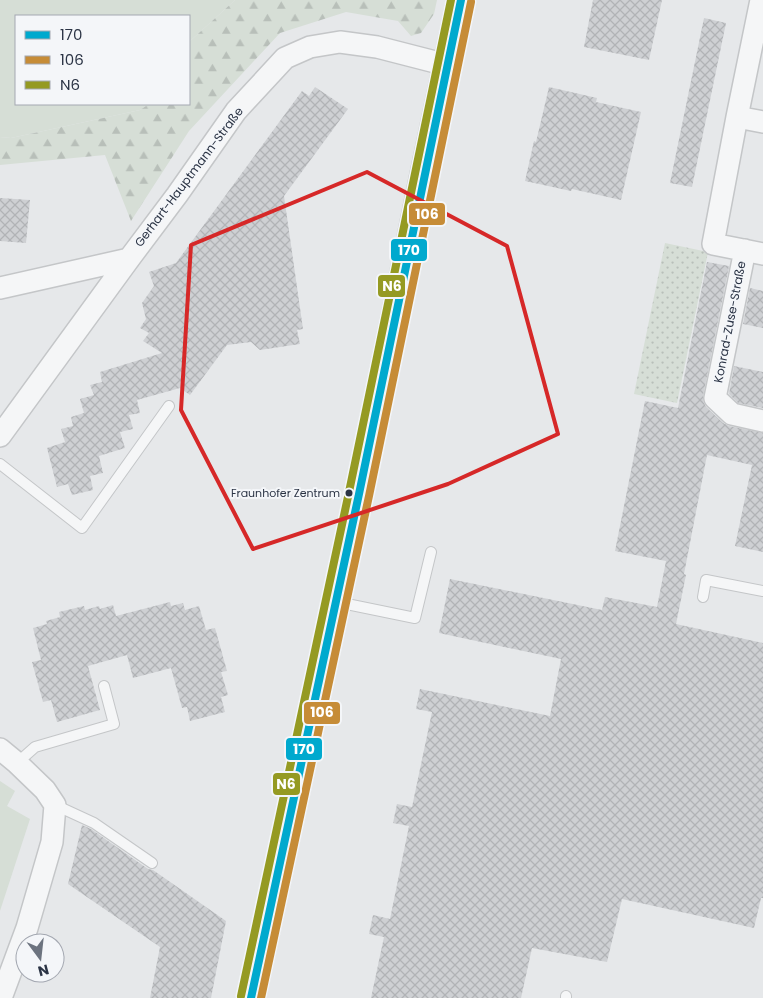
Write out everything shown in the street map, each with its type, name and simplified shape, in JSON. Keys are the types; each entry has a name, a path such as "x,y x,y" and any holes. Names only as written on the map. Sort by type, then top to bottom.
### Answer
{"main road":[{"path":"251,998 368,455 461,0"}],"street":[{"name":"Konrad-Zuse-Straße","path":"762,0 737,116 713,244 754,252 715,398 732,414 763,421"},
{"name":"Gerhart-Hauptmann-Straße","path":"0,436 236,112 285,58 310,47 340,42 377,47 447,65"},
{"path":"737,116 763,122"},
{"path":"0,288 128,259"},
{"path":"0,749 45,790 55,805 52,842 28,928 1,998"}],"lane":[{"path":"0,464 82,528 169,406"},
{"path":"336,602 415,618 431,552"},
{"path":"703,597 706,580 763,591"},
{"path":"17,763 35,747 114,724 104,686"},
{"path":"55,805 94,823 152,863"}],"highlighted area":[{"path":"367,172 507,246 558,434 448,484 253,549 181,410 191,245"}],"green space":[{"path":"0,0 235,0 190,41 190,15 15,15 15,105 148,105 140,110 11,138 0,137"},
{"path":"235,0 437,0 434,14 421,33 411,36 398,21 346,12 280,33 189,131 131,221 105,155 0,165 0,137 11,138 140,110 148,105 190,105 190,41"},
{"path":"665,243 708,252 677,403 634,394"},
{"path":"0,781 15,791 7,806 30,819 0,911"}],"building":[{"path":"593,0 662,0 649,60 584,47"},
{"path":"704,18 726,23 692,187 670,183"},
{"path":"315,87 348,109 284,196 303,329 297,330 300,344 260,350 251,342 227,345 190,395 180,388 137,400 140,413 129,415 133,429 120,432 125,448 99,456 103,473 90,476 93,490 72,495 68,484 57,487 47,448 65,442 61,429 73,426 71,417 84,413 80,399 94,395 90,385 102,382 100,372 162,353 143,341 149,333 140,328 146,319 142,303 154,286 149,272 176,263 302,91 309,96"},
{"path":"549,87 597,98 596,102 641,112 621,200 525,181"},
{"path":"0,198 30,200 26,243 0,241"},
{"path":"707,262 729,266 703,401 706,407 723,423 763,433 763,552 735,546 752,465 707,455 676,624 763,643 763,898 761,898 754,928 622,899 607,962 532,948 521,998 371,998 384,937 369,934 373,915 390,919 409,826 393,823 397,804 412,807 432,712 416,709 420,689 550,716 561,659 439,633 450,579 602,610 605,597 657,607 666,561 615,551 645,401 678,408"},
{"path":"750,288 763,291 763,328 743,324"},
{"path":"734,366 763,372 763,408 738,403 729,394"},
{"path":"170,602 171,606 183,603 185,610 199,606 206,630 215,628 227,671 221,672 228,695 221,697 225,712 190,721 187,707 182,708 171,668 133,678 127,655 88,666 100,710 57,722 51,700 43,702 32,662 41,660 33,628 47,624 46,621 60,617 59,612 84,606 85,610 99,606 100,609 113,605 116,616"},
{"path":"82,825 91,829 148,869 153,870 226,921 211,998 150,998 160,947 68,884"}],"transit line":[{"name":"N6","path":"241,996 349,492 451,0"},
{"name":"170","path":"251,998 359,494 461,0"},
{"name":"106","path":"261,998 369,496 471,2"}],"place":[{"name":"Fraunhofer Zentrum","path":"349,493"}]}
